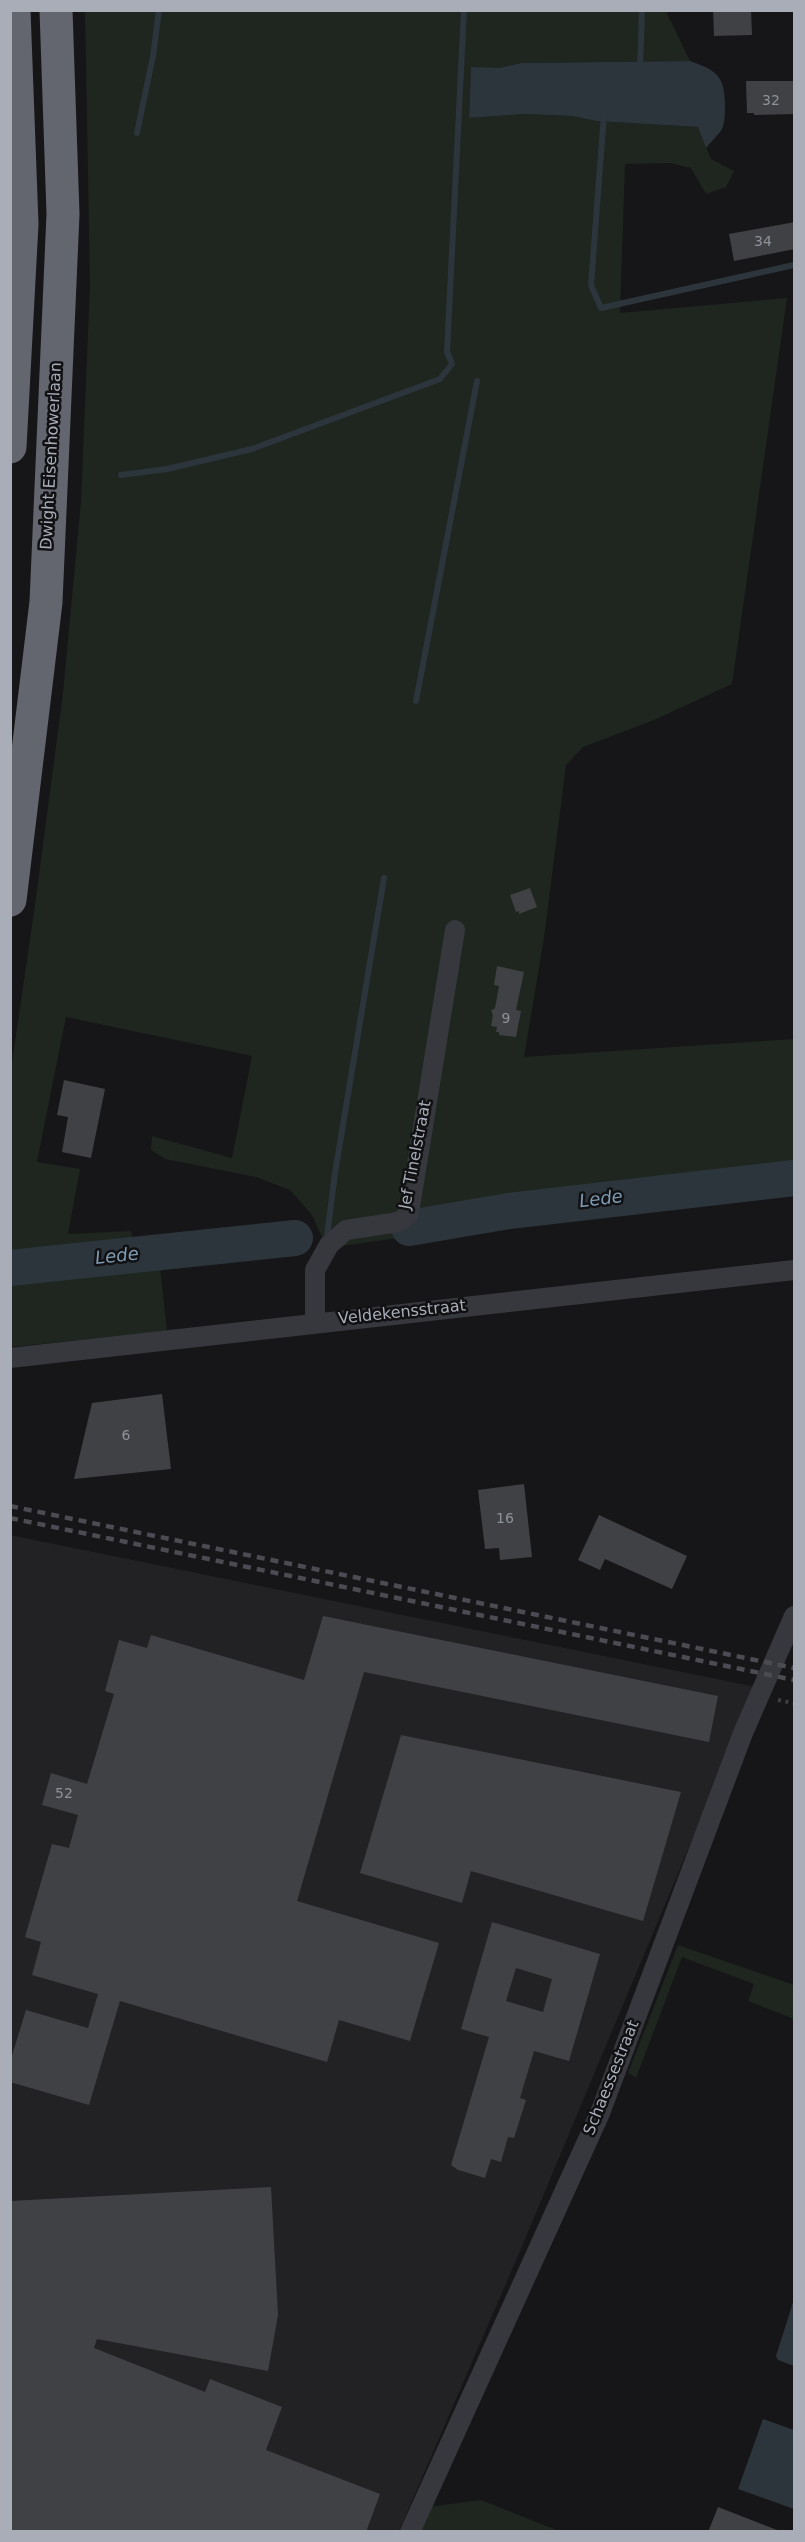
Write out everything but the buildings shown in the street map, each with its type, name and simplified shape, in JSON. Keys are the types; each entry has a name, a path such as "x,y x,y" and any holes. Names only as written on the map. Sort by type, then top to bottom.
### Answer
{"highway":[{"path":"10,447 22,224 14,10"},
{"name":"Dwight Eisenhowerlaan","path":"10,900 46,602 63,214 56,10"}],"street":[{"name":"Jef Tinelstraat","path":"315,1323 315,1270 329,1245 346,1230 392,1223 402,1220 409,1213 455,930"},
{"name":"Veldekensstraat","path":"10,1358 795,1270"},
{"name":"Schaessestraat","path":"410,2532 600,2113 743,1733 795,1617"}],"shaded area":[{"path":"85,11 666,11 690,61 521,63 499,68 471,68 469,118 525,114 698,127 711,159 734,171 726,187 706,194 691,168 670,163 625,164 620,313 787,298 732,684 654,720 583,747 566,765 544,938 524,1057 794,1039 794,1193 498,1224 327,1248 312,1215 290,1190 256,1177 165,1159 151,1150 152,1136 232,1158 252,1056 66,1017 37,1162 80,1169 68,1234 131,1231 138,1260 159,1259 167,1331 11,1347 11,1069 63,693 81,501 90,284"},
{"path":"690,61 712,71 721,81 725,95 723,126 706,148 698,127 525,114 469,118 471,67 499,68 521,63"},
{"path":"10,1535 756,1687 520,2251 399,2531 11,2531"},
{"path":"678,1945 794,1985 794,2019 748,2001 754,1984 682,1957 636,2078 628,2073"},
{"path":"794,2299 794,2366 778,2360 776,2356"},
{"path":"763,2419 794,2430 794,2509 738,2489"},
{"path":"481,2500 559,2531 419,2532 429,2507"}],"waterway":[{"path":"137,133 153,56 159,10"},
{"path":"121,475 167,469 252,449 440,379 452,364 447,352 464,10"},
{"path":"640,70 642,10"},
{"path":"604,114 591,285 601,308 794,265"},
{"path":"416,701 477,381"},
{"path":"327,1236 335,1173 384,878"},
{"name":"Lede","path":"409,1228 509,1211 794,1178"},
{"name":"Lede","path":"10,1268 295,1238"}],"railway":[{"path":"10,1506 794,1668"},
{"path":"10,1518 794,1680"}]}
